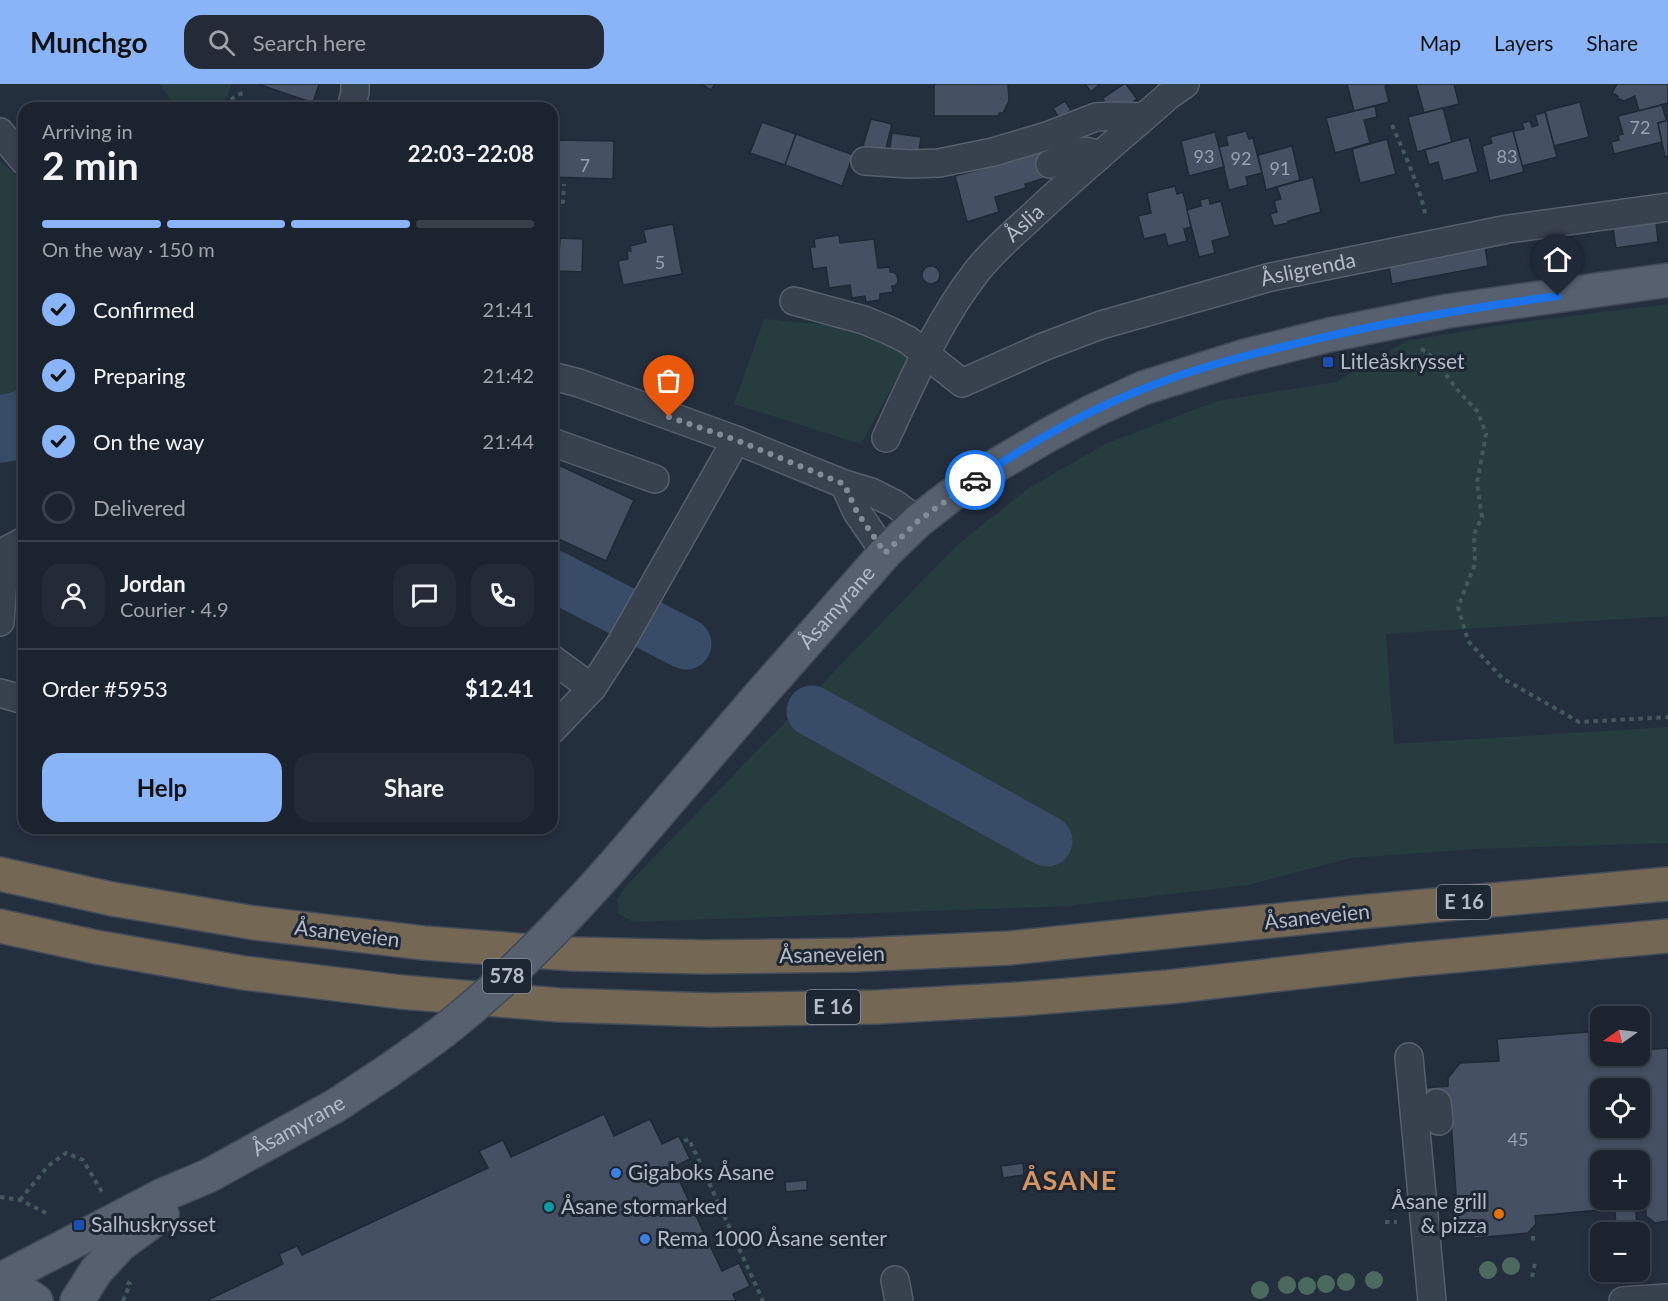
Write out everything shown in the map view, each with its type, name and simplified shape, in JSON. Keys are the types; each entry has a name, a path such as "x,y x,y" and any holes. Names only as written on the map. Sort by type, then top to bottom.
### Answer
{"highway":[{"name":"Åsaneveien","path":"0,874 112,898 255,923 424,943 572,954 704,957 854,956 1010,948 1349,913 1668,884"},
{"name":"E 16","path":"0,926 96,947 244,973 401,992 560,1005 712,1010 877,1007 1020,999 1168,987 1418,959 1668,936"}],"main road":[{"name":"Åsamyrane","path":"0,1282 163,1195 208,1176 335,1106 388,1071 462,1016 566,918 885,553 918,521 950,496 997,465 1093,411 1143,388 1245,356 1329,335 1448,311 1668,280"},
{"name":"Åsamyrane","path":"77,1301 96,1271 120,1245 185,1197 208,1176"},
{"name":"578","path":"0,1282 18,1289 36,1301"}],"street":[{"path":"352,102 355,84"},
{"name":"Åslia","path":"885,438 925,355 965,287 995,250 1143,117 1185,84"},
{"path":"865,161 939,163 993,152 1047,136 1096,117 1143,117"},
{"path":"0,132 18,154"},
{"path":"1050,164 1078,151 1087,150 1100,156"},
{"name":"Åsligrenda","path":"925,355 962,383 1043,347 1101,325 1271,277 1508,229 1668,207"},
{"path":"794,301 864,320 908,340 925,355"},
{"path":"558,378 579,383 736,440 844,484 871,492 895,504 918,521"},
{"path":"558,724 592,688 621,643 736,440"},
{"path":"558,444 655,479"},
{"path":"844,484 857,512 885,553"},
{"path":"0,622 4,551 18,544"},
{"path":"558,663 592,688"},
{"path":"0,693 18,698"},
{"path":"1409,1057 1432,1301"},
{"path":"1623,1301 1668,1298"}],"path":[{"path":"230,102 238,93 246,93"},
{"path":"1392,125 1421,195 1427,221"},
{"path":"558,202 563,202 564,184"},
{"path":"1417,347 1427,352 1478,412 1486,434 1478,483 1482,517 1474,534 1475,564 1458,607 1468,640 1502,678 1579,722 1668,717"},
{"path":"684,1141 688,1139 763,1301"},
{"path":"20,1200 48,1166 66,1153 83,1160 106,1198"},
{"path":"0,1197 20,1200 46,1213"},
{"path":"1532,1277 1535,1263"}],"green space":[{"path":"160,84 231,84 228,96 219,102 172,101"},
{"path":"0,161 18,178 18,390 0,395"},
{"path":"1668,304 1668,616 1386,634 1394,744 1668,727 1668,843 1474,849 1351,858 1248,885 1068,906 633,922 618,913 617,900 626,886 957,545 1029,488 1105,444 1217,401 1336,382 1407,341 1506,324"},
{"path":"764,319 859,328 910,355 861,444 734,404"}],"water":[{"path":"18,390 18,460 0,463 0,395"}],"building":[{"path":"258,84 319,84 313,102"},
{"path":"701,84 715,84 711,90"},
{"path":"934,84 1008,84 1009,101 999,116 934,116"},
{"path":"1085,84 1100,84 1091,92"},
{"path":"1124,84 1137,99 1126,107 1107,108 1103,98"},
{"path":"1347,84 1391,84 1385,86 1389,102 1354,111"},
{"path":"1416,84 1454,84 1459,104 1424,113"},
{"path":"1617,84 1668,84 1668,103 1639,111 1635,96 1624,101 1612,93"},
{"path":"1065,101 1071,110 1059,118 1053,108"},
{"path":"1580,102 1589,137 1554,146 1545,111"},
{"path":"1662,105 1666,121 1658,123 1662,142 1614,154 1611,142 1619,140 1618,135 1623,134 1618,116"},
{"path":"1375,106 1377,117 1364,120 1370,143 1335,153 1326,118"},
{"path":"1443,108 1452,142 1417,152 1408,117"},
{"path":"1545,112 1557,157 1522,166 1513,131 1524,129 1522,123 1530,121 1532,127 1538,125 1535,115"},
{"path":"871,119 892,124 885,152 863,146"},
{"path":"1668,119 1668,156 1665,157 1658,123"},
{"path":"762,122 796,134 785,165 750,153"},
{"path":"1246,131 1249,139 1253,138 1262,173 1246,177 1248,185 1229,190 1219,147 1228,145 1226,136"},
{"path":"1513,131 1524,172 1490,181 1482,146 1492,143 1490,137"},
{"path":"1215,132 1224,167 1189,176 1181,141"},
{"path":"892,133 921,137 918,158 889,154"},
{"path":"796,134 853,155 842,186 785,165"},
{"path":"1469,137 1478,172 1443,181 1438,162 1429,165 1425,150"},
{"path":"1387,139 1396,174 1360,183 1352,149"},
{"path":"558,140 614,141 613,179 558,177"},
{"path":"1292,146 1300,180 1266,190 1258,155"},
{"path":"1042,152 1049,177 1025,184 1026,188 995,197 999,212 967,222 955,176"},
{"path":"1313,177 1321,212 1274,226 1270,214 1277,212 1274,201 1281,199 1277,187"},
{"path":"1175,186 1177,194 1183,192 1188,212 1191,227 1184,229 1187,241 1168,246 1165,234 1144,239 1138,216 1151,213 1147,193"},
{"path":"1209,198 1210,204 1221,201 1230,236 1212,241 1215,253 1199,257 1187,210 1201,206 1200,200"},
{"path":"1656,222 1658,242 1616,248 1613,228"},
{"path":"673,224 682,274 623,285 618,261 628,259 627,251 631,251 630,246 646,242 643,230"},
{"path":"839,235 840,243 874,239 878,268 890,267 890,272 897,275 898,282 892,286 893,292 880,294 880,300 866,302 865,296 852,298 850,285 829,288 826,267 813,269 810,247 815,247 814,239"},
{"path":"560,238 583,239 582,272 558,271"},
{"path":"1485,246 1488,266 1392,284 1388,263"},
{"path":"931,266 937,269 940,275 937,281 931,284 925,281 922,275 925,269"},
{"path":"558,465 634,500 606,561 558,539"},
{"path":"1590,1032 1590,1066 1650,1066 1650,1049 1668,1048 1668,1221 1655,1223 1646,1216 1646,1210 1650,1210 1650,1150 1590,1150 1590,1210 1600,1210 1535,1216 1536,1224 1528,1233 1475,1238 1458,1224 1451,1120 1426,1122 1423,1088 1448,1086 1448,1078 1460,1063 1499,1061 1497,1039"},
{"name":"Åsane stormarked","path":"604,1114 614,1136 650,1119 662,1144 679,1136 690,1159 673,1167 722,1271 739,1263 750,1286 733,1294 736,1301 210,1301 283,1264 279,1254 297,1246 302,1255 488,1168 479,1151 503,1140 511,1157"},
{"path":"1023,1163 1024,1175 1003,1178 1001,1166"},
{"path":"807,1180 807,1190 786,1192 785,1182"},
{"path":"1615,1210 1636,1210 1637,1222 1616,1222"}],"waterway":[{"path":"558,578 686,644"},
{"path":"812,711 1047,841"}],"way so far":[{"path":"669,417 736,440 844,484 857,512 885,553 918,521 975,480"}],"place":[{"name":"Litleåskrysset","path":"1328,362"},
{"name":"Gigaboks Åsane","path":"616,1173"},
{"name":"Åsane stormarked","path":"549,1207"},
{"name":"Åsane grill & pizza","path":"1499,1214"},
{"name":"Salhuskrysset","path":"79,1225"},
{"name":"Rema 1000 Åsane senter","path":"645,1239"}],"district":[{"name":"ÅSANE","path":"1070,1181"}],"route":[{"path":"975,480 1048,435 1093,411 1143,388 1194,371 1329,335 1448,311 1558,296"}]}
